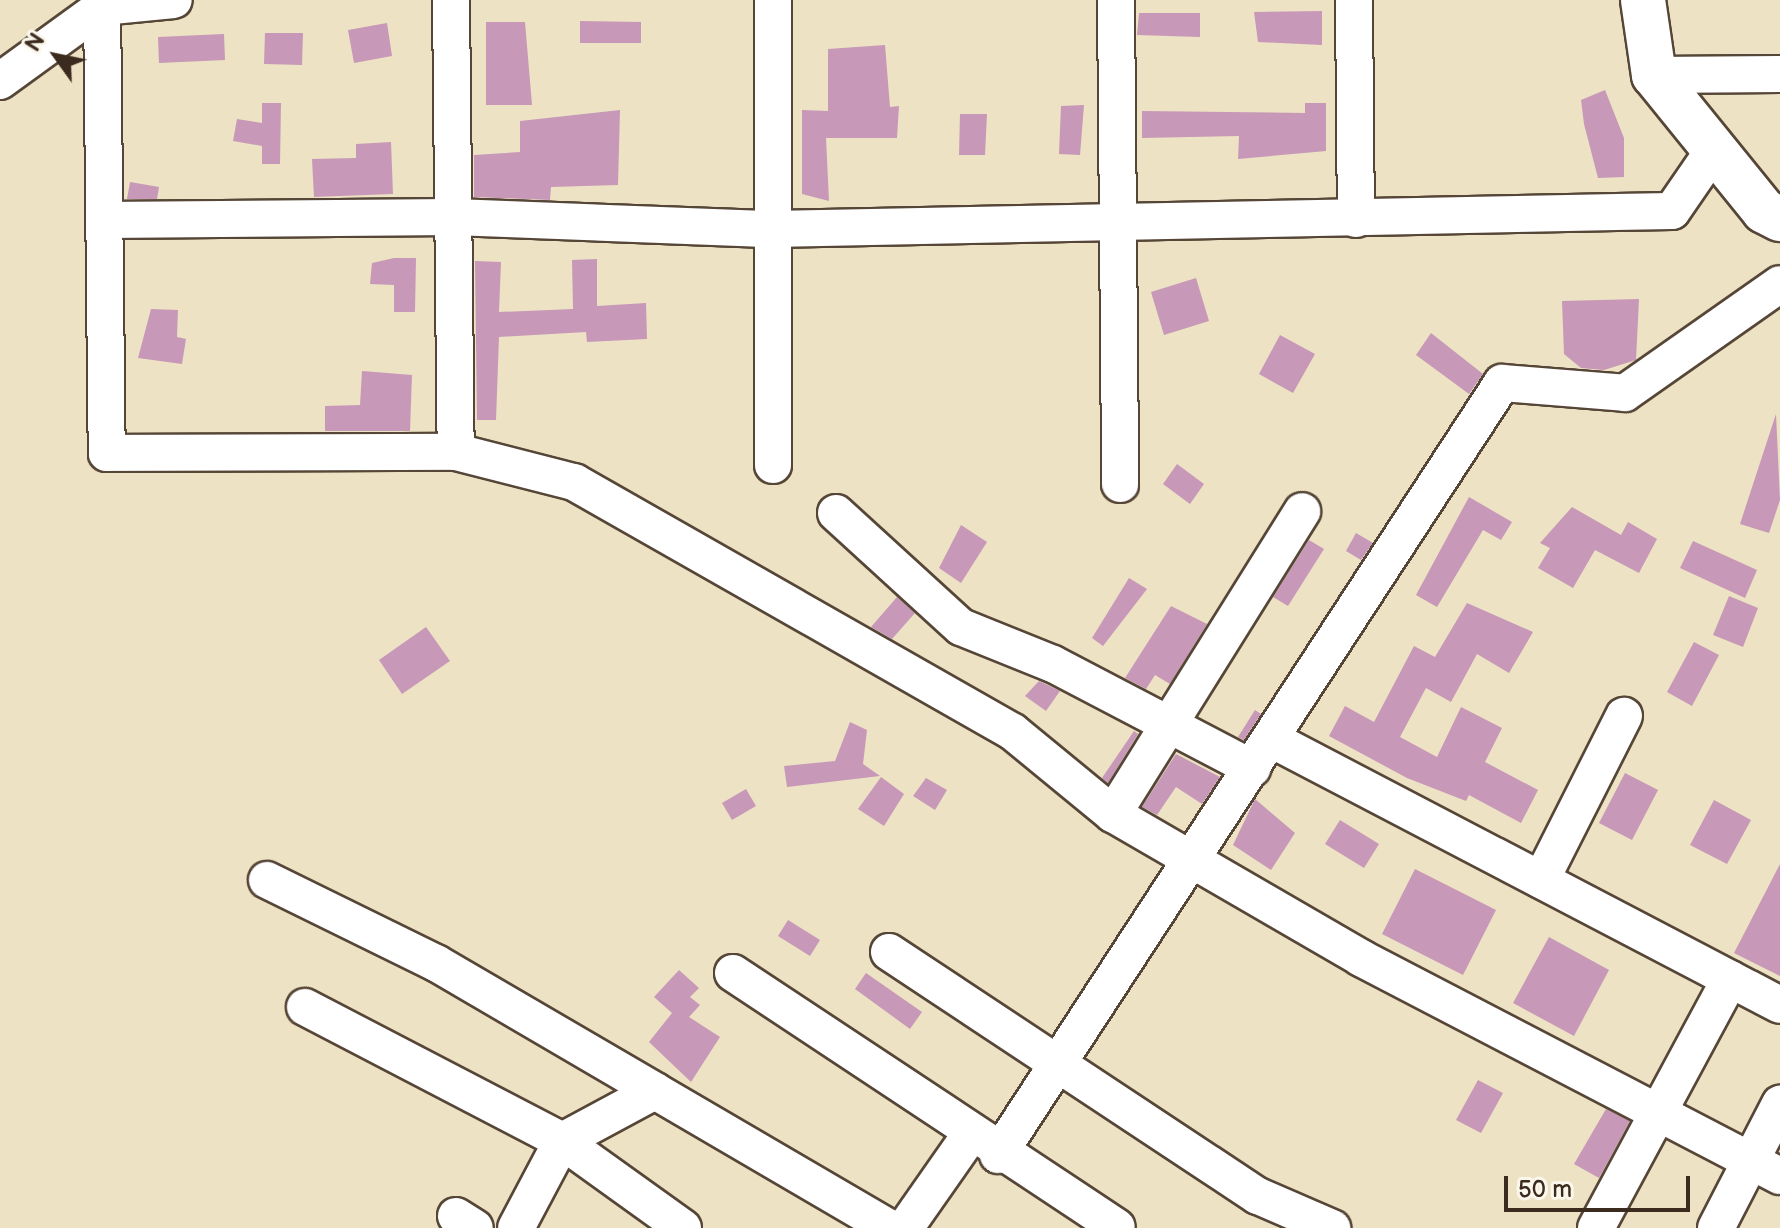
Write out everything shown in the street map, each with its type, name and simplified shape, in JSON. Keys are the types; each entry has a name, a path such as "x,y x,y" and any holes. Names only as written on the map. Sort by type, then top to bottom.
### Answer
{"main road":[{"path":"1643,0 1654,75 1764,211 1780,219"}],"street":[{"path":"0,81 102,4 174,0"},
{"path":"451,0 456,452"},
{"path":"773,0 773,465"},
{"path":"1116,0 1120,484"},
{"path":"1354,0 1356,219"},
{"path":"102,4 107,453 456,452 587,489 1013,732 1113,814 1191,860 1655,1115 1767,1168"},
{"path":"1654,75 1780,74"},
{"path":"104,220 454,217 772,229 1672,211 1714,150"},
{"path":"905,1228 1059,1061 1502,383 1625,393 1780,284"},
{"path":"1113,814 1170,730 1302,511"},
{"path":"836,513 961,627 1053,664 1170,730 1262,753 1541,880 1780,1005"},
{"path":"1541,880 1624,716"},
{"path":"267,880 436,963 889,1228"},
{"path":"889,952 1059,1061 1258,1196 1332,1228"},
{"path":"733,973 984,1145 1117,1227"},
{"path":"1596,1228 1730,979"},
{"path":"305,1007 562,1141 683,1228"},
{"path":"516,1228 562,1141 655,1091"},
{"path":"1716,1228 1767,1168 1780,1104"}],"building":[{"path":"1322,11 1322,45 1258,42 1254,12"},
{"path":"1139,13 1200,13 1200,37 1137,35"},
{"path":"580,21 641,22 641,43 580,43"},
{"path":"486,22 525,22 532,105 486,105"},
{"path":"387,23 392,56 354,63 348,30"},
{"path":"265,33 303,33 302,65 264,64"},
{"path":"224,34 225,60 159,63 158,37"},
{"path":"885,45 890,107 899,106 897,138 826,138 829,201 802,194 802,110 828,111 828,49"},
{"path":"1605,90 1624,138 1624,177 1598,178 1584,124 1581,100"},
{"path":"262,103 281,103 280,164 262,164 262,146 233,141 237,119 262,123"},
{"path":"1305,103 1326,103 1326,151 1238,159 1239,136 1142,138 1142,111 1305,113"},
{"path":"1084,105 1080,155 1059,154 1061,106"},
{"path":"620,110 618,185 551,187 550,200 474,197 474,155 520,152 520,121"},
{"path":"960,114 987,114 985,155 959,155"},
{"path":"391,142 393,194 314,197 312,159 356,158 356,144"},
{"path":"130,182 159,187 157,199 127,199"},
{"path":"394,258 416,258 415,312 394,312 394,285 370,284 372,263"},
{"path":"597,259 597,306 646,303 647,339 587,342 586,332 499,337 496,420 477,420 475,261 501,262 499,312 573,309 572,260"},
{"path":"1196,278 1209,321 1164,335 1151,292"},
{"path":"1639,299 1636,360 1604,370 1581,368 1564,354 1562,301"},
{"path":"151,309 178,310 177,337 186,339 182,364 138,358"},
{"path":"1431,333 1483,374 1469,394 1416,355"},
{"path":"1280,335 1315,354 1293,393 1259,374"},
{"path":"362,371 412,375 410,431 325,431 325,406 360,405"},
{"path":"1776,414 1780,500 1769,533 1740,524"},
{"path":"1177,464 1204,484 1190,504 1163,484"},
{"path":"1469,497 1512,522 1501,540 1483,530 1437,607 1416,595"},
{"path":"1572,507 1621,535 1628,522 1657,539 1639,573 1595,550 1573,588 1538,568 1550,548 1540,543"},
{"path":"961,525 987,542 961,583 939,568"},
{"path":"1356,533 1373,543 1361,560 1346,551"},
{"path":"1309,540 1324,549 1288,606 1273,597"},
{"path":"1693,541 1757,570 1745,598 1680,568"},
{"path":"1129,578 1147,589 1103,646 1092,638"},
{"path":"1729,596 1758,608 1743,647 1713,635"},
{"path":"897,597 915,613 892,639 871,627"},
{"path":"1467,603 1533,632 1509,673 1477,654 1451,702 1426,688 1400,737 1437,757 1461,707 1502,728 1485,762 1538,790 1521,823 1469,795 1466,801 1407,778 1329,736 1345,706 1374,722 1414,646 1435,657"},
{"path":"1171,606 1207,624 1170,684 1155,675 1146,689 1125,678"},
{"path":"426,627 450,661 402,694 379,660"},
{"path":"1694,642 1719,655 1692,706 1667,692"},
{"path":"1039,681 1060,691 1046,711 1025,696"},
{"path":"1255,710 1261,714 1244,740 1238,737"},
{"path":"850,722 867,730 863,764 880,776 787,787 784,766 835,761"},
{"path":"1134,731 1138,734 1108,783 1102,778"},
{"path":"1176,754 1220,777 1202,804 1176,787 1157,815 1142,807"},
{"path":"1625,773 1658,790 1632,840 1599,823"},
{"path":"881,777 904,794 884,826 858,809"},
{"path":"926,778 947,790 935,810 913,796"},
{"path":"746,789 756,806 732,820 722,803"},
{"path":"1255,799 1295,833 1271,870 1233,845"},
{"path":"1714,800 1751,820 1727,864 1690,845"},
{"path":"1340,820 1379,844 1364,868 1325,844"},
{"path":"1780,864 1780,976 1734,953"},
{"path":"1415,869 1496,910 1463,975 1382,934"},
{"path":"788,920 820,940 810,956 778,936"},
{"path":"1549,937 1609,970 1574,1036 1513,1003"},
{"path":"679,970 699,988 690,997 700,1005 689,1017 720,1037 691,1082 649,1042 672,1013 654,997"},
{"path":"866,973 922,1012 910,1029 855,989"},
{"path":"1478,1080 1503,1093 1481,1133 1456,1120"},
{"path":"1606,1109 1630,1121 1599,1178 1574,1164"}]}
